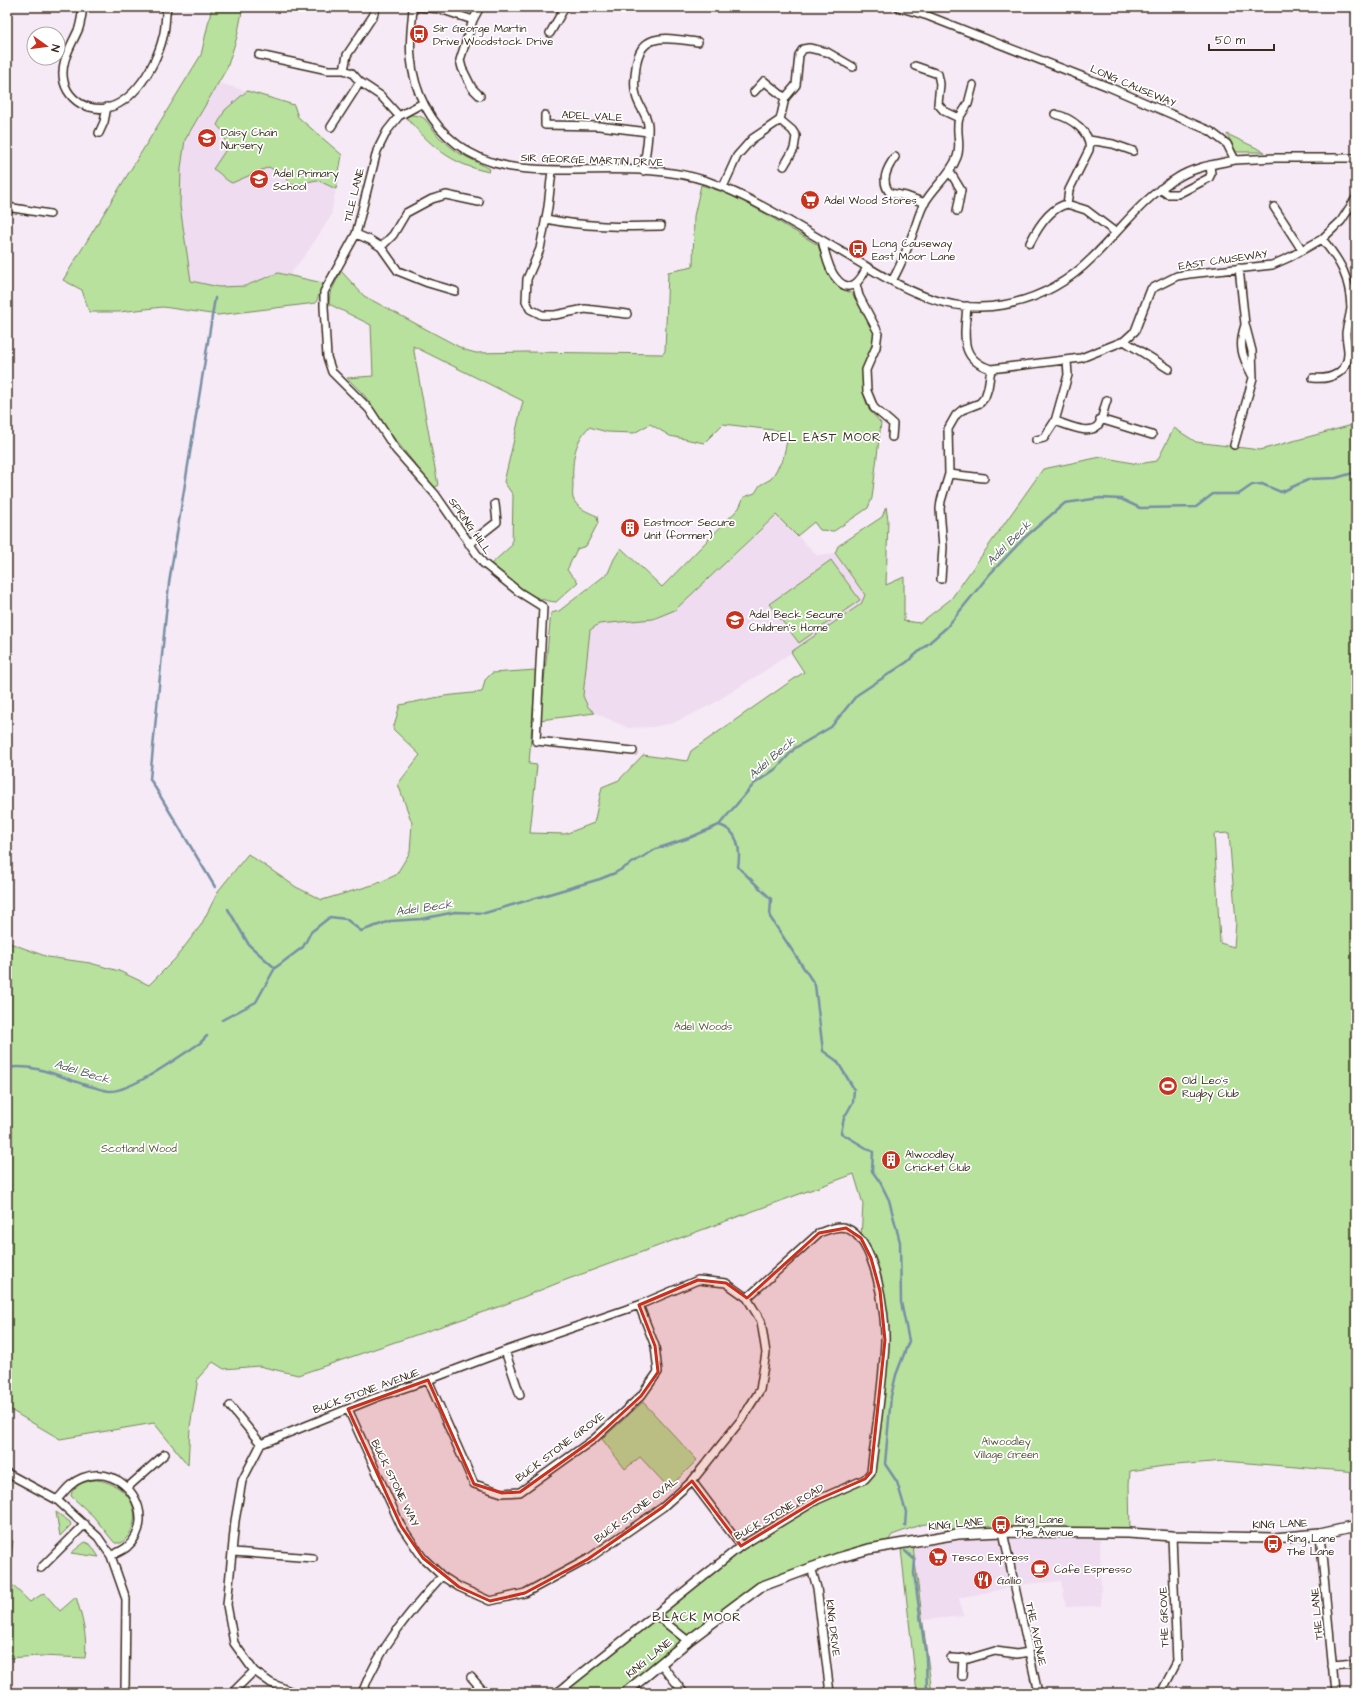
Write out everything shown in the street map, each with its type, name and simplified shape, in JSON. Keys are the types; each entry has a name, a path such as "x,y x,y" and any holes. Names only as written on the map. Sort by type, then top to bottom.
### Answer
{"street":[{"path":"83,7 79,27 64,63 64,82 68,92 81,105 91,108 107,107 122,101 134,91 148,75 164,36 167,7"},
{"path":"344,70 347,55 373,16 376,7"},
{"name":"SIR GEORGE MARTIN DRIVE","path":"413,7 410,56 415,82 423,103 444,134 469,153 493,164 505,167 552,170 643,171 678,174 723,187 822,240 892,281 921,296 949,304 967,306 1004,305 1045,292 1080,270 1093,258 1132,214 1160,189 1187,173 1210,165 1235,160"},
{"path":"417,7 440,9 473,20"},
{"path":"480,7 473,20 460,60 462,68 472,88 480,96"},
{"path":"550,33 565,7"},
{"name":"LONG CAUSEWAY","path":"898,7 928,16 1109,87 1210,131 1227,144 1235,160"},
{"path":"643,171 648,132 647,117 635,94 637,63 640,51 645,44 654,40 662,39 698,42"},
{"path":"723,187 737,156 752,139 780,120 785,98 796,85 798,58 803,49 809,48 827,52 853,67"},
{"path":"259,55 328,70 344,70 352,73 360,82 381,96 398,116"},
{"path":"915,66 938,74 940,84 938,104 944,111 959,118"},
{"path":"331,126 360,82"},
{"path":"754,92 764,82 785,98"},
{"path":"892,281 903,261 924,203 950,172 958,155 960,144 957,124 968,104 973,85"},
{"name":"TILE LANE","path":"324,307 324,292 356,234 377,151 387,131 398,116 423,103"},
{"path":"98,133 104,122 107,107"},
{"path":"1055,114 1066,118 1088,136 1089,140 1089,150 1069,190 1067,204"},
{"name":"ADEL VALE","path":"545,115 545,125 599,126 648,132"},
{"path":"780,120 792,130 796,136 794,149 784,166"},
{"path":"1089,140 1113,144 1133,151"},
{"path":"895,157 888,167 885,179 886,188 890,193 906,196 924,203"},
{"path":"1235,160 1276,158 1356,158"},
{"path":"1160,189 1167,194 1178,194 1209,178 1211,174 1210,165"},
{"path":"552,170 546,219 540,249 527,279 526,301 530,309 542,315 585,309 627,314"},
{"path":"950,172 961,190 956,211"},
{"path":"381,247 393,235 406,213 432,199 446,195 479,202"},
{"name":"EAST CAUSEWAY","path":"991,369 1017,365 1068,361 1081,358 1124,341 1135,331 1151,289 1157,285 1177,276 1272,265 1322,239 1341,221 1356,198"},
{"path":"1030,243 1040,224 1059,207 1067,204 1086,210 1116,232"},
{"path":"7,207 50,214"},
{"path":"1274,207 1302,250"},
{"path":"546,219 573,224 606,227 661,226"},
{"path":"356,234 381,247 398,271 428,283 455,291"},
{"path":"1313,378 1322,379 1339,374 1345,366 1348,354 1346,334 1353,308 1346,276 1341,264 1322,239"},
{"path":"822,240 835,278 844,285 851,286 856,284 861,280 867,267"},
{"path":"1234,445 1253,378 1252,351 1245,324 1239,268"},
{"path":"856,284 859,296 878,332 876,348 866,370 866,391 874,408 893,424 892,437"},
{"path":"940,579 943,557 940,501 949,474 948,429 951,422 962,410 980,403 985,397 991,369 974,361 966,347 965,334 967,306"},
{"name":"SPRING HILL","path":"324,307 327,357 332,372 369,409 396,450 435,494 487,568 519,592 544,607 536,741 633,751"},
{"path":"1245,324 1242,332 1242,355 1253,378"},
{"path":"1124,341 1169,369"},
{"path":"1036,440 1044,438 1055,421 1068,375 1068,361"},
{"path":"1055,421 1086,430 1093,429 1099,424 1107,400"},
{"path":"1100,419 1152,435"},
{"path":"949,474 984,478"},
{"path":"469,544 497,522 495,504"},
{"name":"BUCK STONE ROAD","path":"558,1693 741,1546 817,1500 865,1479 871,1472 885,1340 880,1291 871,1258 861,1238 846,1228 833,1228 820,1233 747,1298"},
{"name":"BUCK STONE AVENUE","path":"260,1444 375,1398 639,1305 698,1280 726,1283 747,1298"},
{"name":"BUCK STONE OVAL","path":"490,1601 525,1593 588,1559 663,1507 692,1481 741,1420 760,1390 766,1353 761,1321 747,1298"},
{"name":"BUCK STONE GROVE","path":"428,1380 474,1484 502,1493 520,1492 594,1439 641,1396 658,1372 655,1346 639,1305"},
{"path":"505,1351 520,1395"},
{"path":"230,1406 260,1444 242,1481 235,1521 227,1605 234,1644 254,1670 272,1683 295,1693"},
{"name":"BUCK STONE WAY","path":"348,1409 401,1526 424,1558 442,1576 459,1587 490,1601"},
{"path":"128,1487 165,1454"},
{"path":"7,1473 57,1500 98,1537 111,1556 126,1599 125,1693"},
{"path":"57,1500 70,1486 82,1478 96,1475 110,1476 128,1487 138,1506 140,1521 136,1534 128,1546 111,1556"},
{"path":"692,1481 741,1546"},
{"path":"41,1568 85,1524"},
{"name":"KING LANE","path":"625,1693 688,1641 760,1588 811,1567 869,1549 958,1534 1003,1532 1128,1533 1172,1536 1274,1538 1320,1534 1356,1526"},
{"name":"THE AVENUE","path":"1003,1532 1038,1693"},
{"name":"THE LANE","path":"1320,1534 1335,1693"},
{"name":"THE GROVE","path":"1161,1693 1177,1662 1172,1536"},
{"path":"233,1552 312,1558"},
{"name":"KING DRIVE","path":"811,1567 817,1588 830,1693"},
{"path":"362,1693 383,1652 407,1615 442,1576"},
{"path":"656,1615 688,1641"},
{"path":"951,1658 968,1659 995,1651 1018,1654 1029,1652"},
{"path":"962,1676 963,1658"},
{"path":"661,1664 684,1693"},
{"path":"1332,1666 1356,1664"},
{"path":"232,1693 254,1670"},
{"path":"471,1677 485,1693"}],"highlighted area":[{"path":"846,1228 861,1238 871,1258 880,1291 885,1340 878,1412 871,1472 865,1479 817,1500 741,1546 692,1481 663,1507 588,1559 525,1593 490,1601 459,1587 423,1558 401,1526 348,1409 428,1380 474,1484 502,1493 520,1492 594,1439 641,1396 658,1372 655,1346 639,1305 698,1280 726,1283 747,1298 819,1233"}],"shaded area":[{"name":"Adel Primary School","path":"219,83 294,105 298,117 342,155 331,216 311,247 289,276 277,273 245,286 219,287 191,281 180,206 181,168 185,140 200,111"},
{"name":"Adel Beck Secure Children's Home","path":"776,515 817,555 835,553 865,595 861,604 766,670 711,705 673,723 653,727 628,728 595,713 588,707 583,697 590,630 599,624 612,622 729,561"},
{"path":"973,1538 1100,1539 1101,1606 1066,1607 1061,1581 1026,1584 959,1598 963,1616 924,1620 913,1546"}],"green space":[{"path":"212,7 243,7 237,37 227,68 185,140 181,168 180,206 191,281 219,287 245,286 278,273 323,283 316,303 218,315 163,307 119,312 89,312 82,290 63,280 201,55"},
{"path":"247,91 294,105 298,117 342,155 336,189 317,180 292,185 285,177 269,167 232,183 213,169 229,145 224,139 226,135 217,125 225,110"},
{"path":"411,115 420,116 425,119 439,137 457,152 490,169 489,172 475,169 463,164 442,152 424,137 406,117"},
{"path":"1227,134 1265,152 1236,152"},
{"path":"701,185 727,193 818,245 831,280 841,289 852,293 874,333 873,347 864,369 863,392 869,410 881,423 872,498 868,508 834,531 820,530 814,522 797,536 776,515 675,610 653,619 599,624 590,630 583,696 588,707 595,713 540,720 551,613 559,611 608,573 621,548 662,587 739,508 744,497 755,493 760,485 771,479 783,459 789,432 723,424 704,443 670,436 650,424 634,433 607,432 589,427 580,440 573,462 573,496 580,507 597,516 598,523 586,546 577,549 567,570 578,582 556,602 547,601 529,594 512,584 490,565 512,545 513,495 504,482 523,401 413,346 438,485 434,488 394,438 364,395 347,378 373,376 371,325 329,304 330,294 341,271 364,296 465,350 476,353 527,352 663,354 665,351 668,272 693,267 694,216"},
{"path":"1356,424 1356,479 1353,480 1356,492 1356,1472 1224,1461 1164,1466 1130,1471 1130,1533 1050,1529 945,1530 938,1522 920,1525 892,1535 884,1547 760,1587 625,1693 557,1693 741,1546 871,1472 885,1340 880,1291 861,1238 863,1204 854,1174 563,1281 501,1306 298,1375 259,1366 224,1369 213,1362 198,1378 190,1427 188,1465 154,1423 60,1439 7,1408 7,942 48,957 90,963 119,971 149,985 175,959 201,925 219,890 248,854 296,887 322,900 376,884 396,875 410,852 412,823 398,784 420,755 393,729 400,705 444,696 482,692 485,680 492,673 536,670 529,764 537,765 530,833 565,834 594,823 602,787 619,780 643,755 687,761 691,751 804,672 791,652 861,604 865,595 835,553 838,546 882,517 886,507 888,520 886,585 904,577 904,621 920,623 951,599 1043,469 1101,457 1138,464 1157,461 1174,428 1196,442 1260,450","holes":["1229,833 1236,922 1234,947 1220,943 1214,834"]},
{"path":"831,560 860,600 799,643 769,604"},
{"path":"643,1402 697,1460 669,1488 640,1457 625,1469 602,1439"},
{"path":"96,1480 113,1485 121,1490 131,1503 134,1511 132,1529 128,1537 121,1543 115,1543 93,1516 71,1496 74,1489 80,1484"},
{"path":"56,1512 70,1522 71,1525 60,1536"},
{"path":"7,1538 13,1541 8,1581 30,1602 44,1593 60,1611 76,1597 85,1635 85,1658 41,1656 7,1658"},
{"path":"85,1542 91,1545 99,1557 71,1553"},
{"path":"913,1546 932,1693 917,1693 901,1549"}],"waterway":[{"path":"215,298 169,583 150,779 215,887"},
{"name":"Adel Beck","path":"222,1020 256,1002 275,968 303,947 311,932 330,917 346,919 361,931 390,921 421,919 455,912 485,913 600,879 615,873 656,849 689,838 719,825 754,784 777,768 795,748 831,727 857,695 907,662 947,627 989,575 1024,538 1065,503 1100,498 1121,499 1140,508 1196,507 1213,494 1239,494 1252,485 1262,484 1281,492 1310,479 1336,478 1356,472"},
{"path":"719,825 730,831 734,836 737,841 739,854 738,867 771,899 770,917 815,985 823,1051 837,1061 854,1089 853,1102 844,1118 841,1133 873,1152 872,1171 880,1182 889,1200 900,1242 901,1302 909,1341 896,1375 891,1396 885,1464 897,1482 906,1512 905,1526"},
{"path":"228,909 249,945 275,968"},
{"name":"Adel Beck","path":"7,1068 18,1067 39,1069 89,1086 110,1091 131,1085 143,1079 169,1064 200,1043 207,1036"},
{"path":"905,1551 915,1560 914,1573 926,1657 927,1693"}],"place":[{"name":"Sir George Martin Drive Woodstock Drive","path":"419,34"},
{"name":"Daisy Chain Nursery","path":"207,138"},
{"name":"Adel Primary School","path":"259,179"},
{"name":"Adel Wood Stores","path":"810,200"},
{"name":"Long Causeway East Moor Lane","path":"858,249"},
{"name":"Eastmoor Secure Unit (former)","path":"630,528"},
{"name":"Adel Beck Secure Children's Home","path":"735,620"},
{"name":"Old Leo's Rugby Club","path":"1168,1086"},
{"name":"Alwoodley Cricket Club","path":"891,1160"},
{"name":"King Lane The Avenue","path":"1001,1525"},
{"name":"King Lane The Lane","path":"1273,1544"},
{"name":"Tesco Express","path":"938,1557"},
{"name":"Cafe Espresso","path":"1040,1569"},
{"name":"Gallio","path":"983,1580"}],"district":[{"name":"ADEL EAST MOOR","path":"822,437"},
{"name":"BLACK MOOR","path":"697,1617"}],"park label":[{"name":"Adel Woods","path":"703,1026"},
{"name":"Scotland Wood","path":"139,1148"},
{"name":"Alwoodley Village Green","path":"1006,1447"}]}
